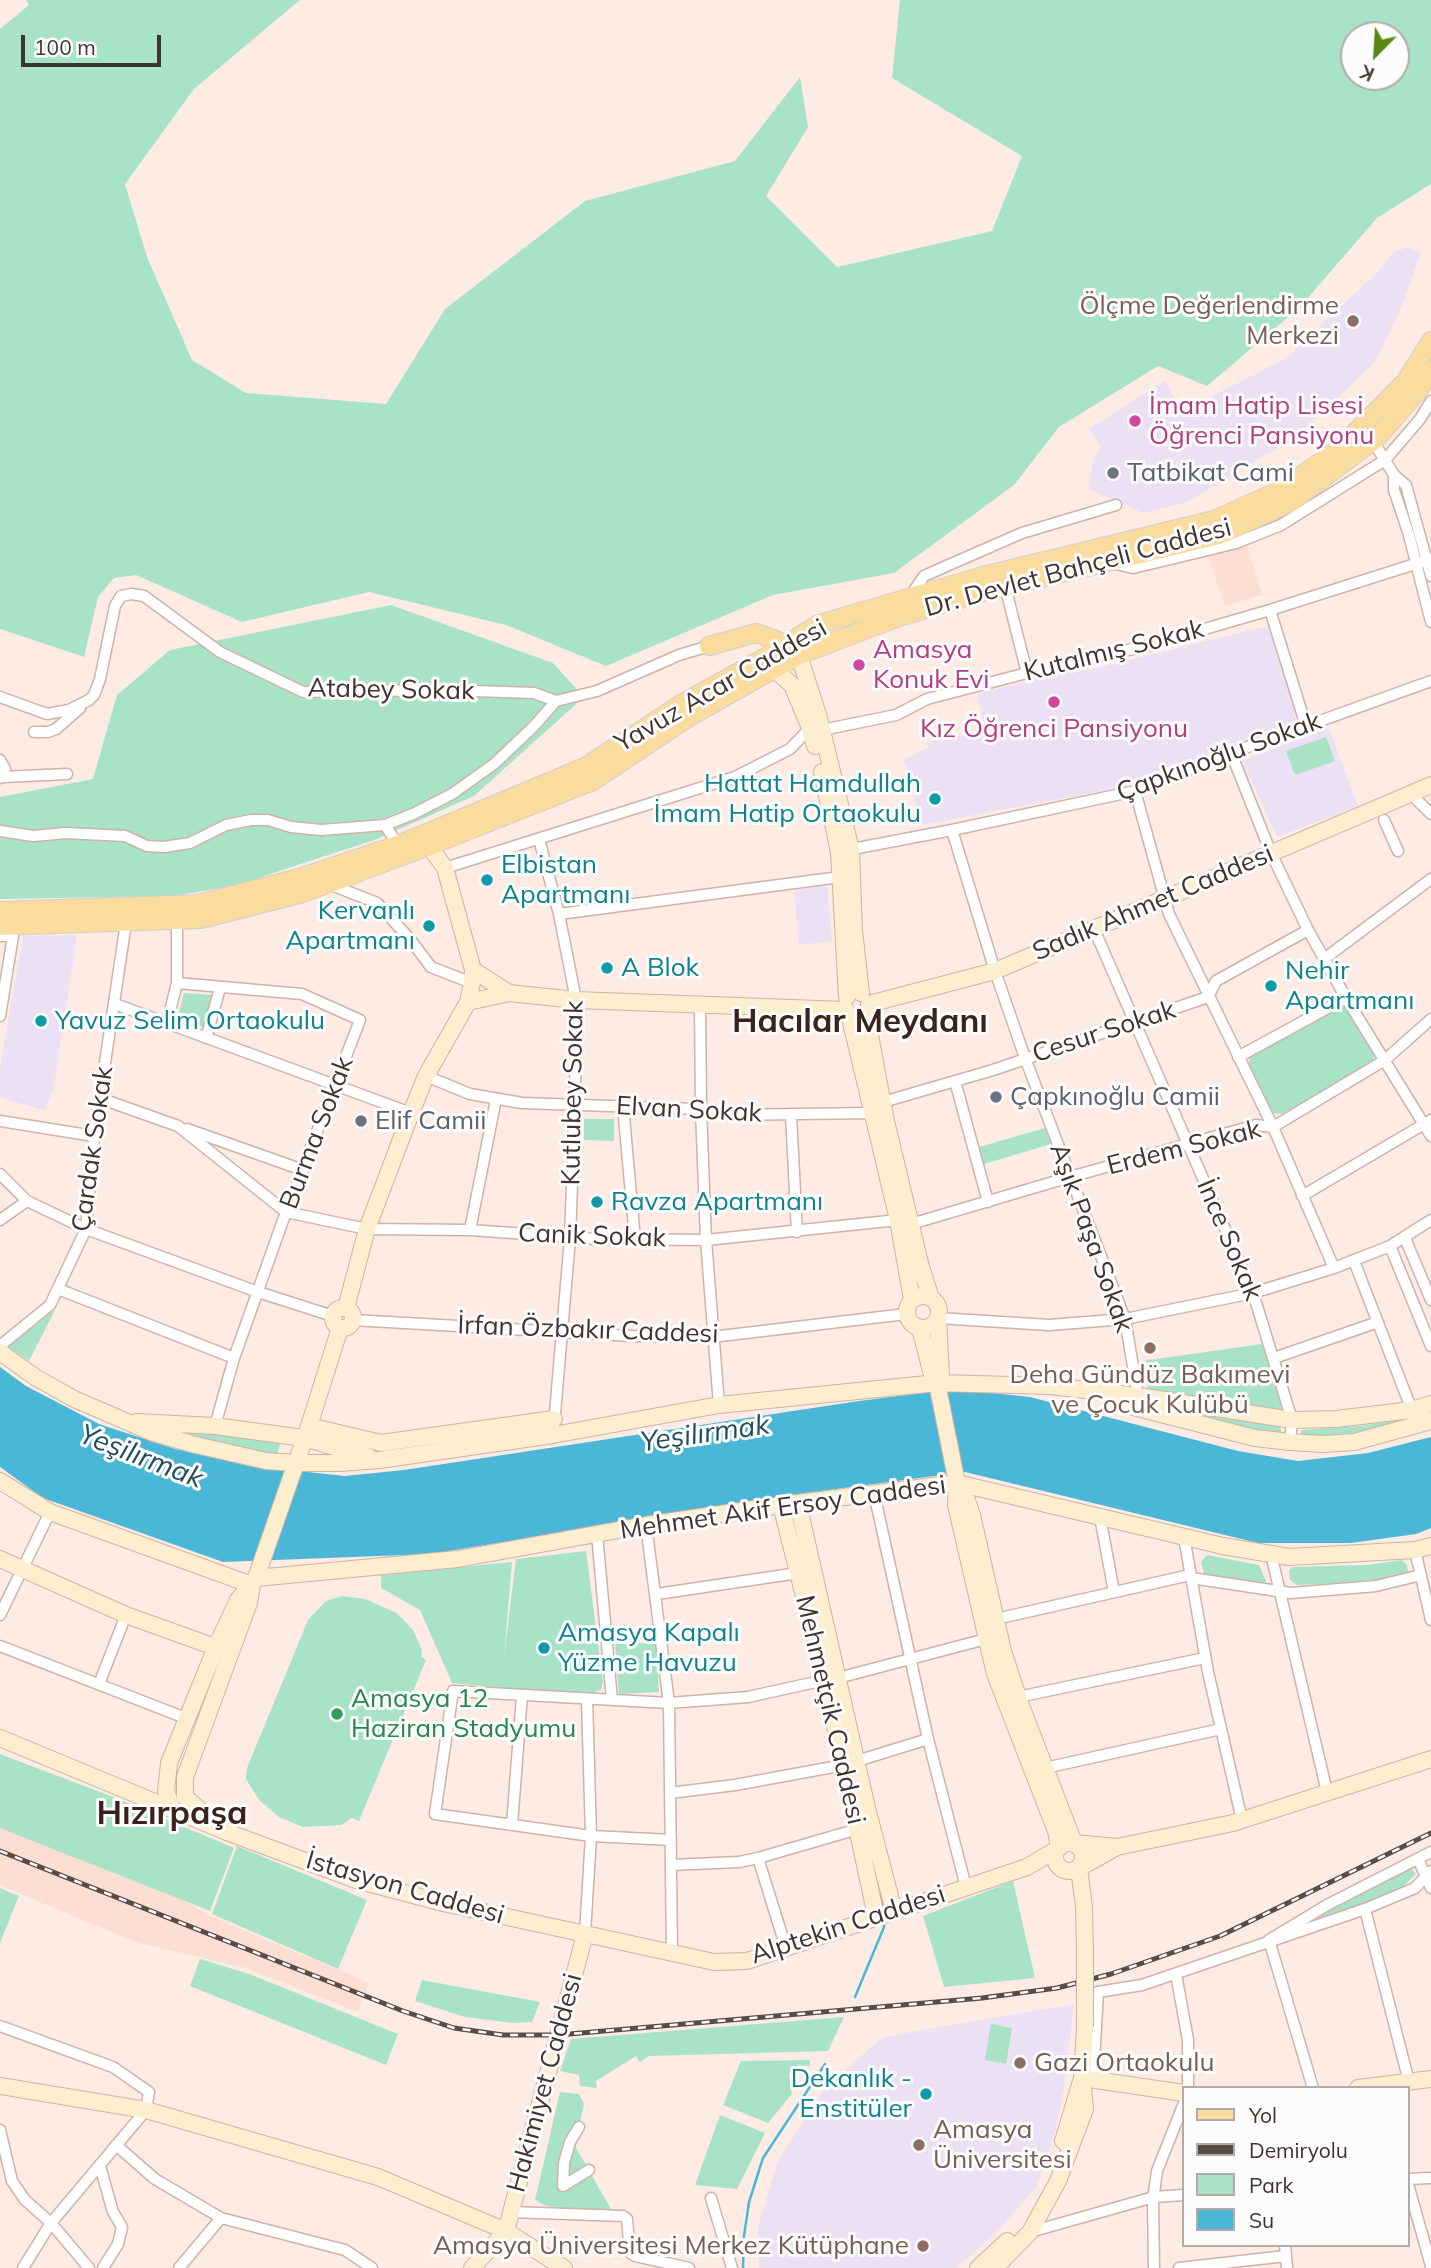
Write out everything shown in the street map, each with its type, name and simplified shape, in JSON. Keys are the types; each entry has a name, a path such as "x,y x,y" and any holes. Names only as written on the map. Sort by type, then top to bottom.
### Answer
{"main road":[{"name":"Yavuz Acar Caddesi","path":"0,926 201,919 328,884 593,780 793,650 820,624 983,576 1214,520 1283,489 1341,447 1405,382 1431,341"},
{"name":"Dr. Devlet Bahçeli Caddesi","path":"793,650 899,617 935,612 1006,586 1219,535 1291,502 1373,441 1417,392 1431,370"},
{"path":"709,646 756,633 793,650"},
{"path":"709,646 745,644 770,664"},
{"name":"Yavuz Acar Caddesi","path":"0,911 198,904 299,878 398,845 585,767 681,704 770,664"}],"street":[{"path":"1106,562 1133,568 1236,543 1281,525 1385,460 1429,406"},
{"path":"1373,441 1394,475 1406,485 1431,576"},
{"path":"909,598 925,576 1022,533 1116,505"},
{"path":"1425,561 1431,622"},
{"name":"Kutalmış Sokak","path":"816,729 896,715 927,699 1146,646 1425,561"},
{"path":"1006,586 1027,673"},
{"name":"Atabey Sokak","path":"89,700 94,695 100,679 115,606 121,596 131,594 144,596 220,652 303,692 456,690 534,693 556,701 597,691 679,655 709,646"},
{"path":"1270,610 1306,726"},
{"path":"793,650 816,729 845,851 854,930 855,1004"},
{"path":"770,664 792,685 816,729"},
{"name":"Çapkınoğlu Sokak","path":"845,851 1135,791 1231,753 1431,681"},
{"path":"0,697 47,714 69,710 89,700"},
{"path":"34,732 56,729 89,700"},
{"path":"0,831 33,836 66,833 125,836 147,846 164,847 190,844 226,825 251,820 268,820 291,827 321,830 385,825 452,794 495,764 556,701"},
{"path":"445,868 736,777 790,749 816,729"},
{"path":"1231,753 1271,853 1308,930 1346,998 1429,1127 1302,1196"},
{"path":"0,761 5,769 1,777 67,774"},
{"name":"Sadık Ahmet Caddesi","path":"701,1004 820,1008 855,1004 995,971 1271,853 1382,815 1412,794 1431,785"},
{"path":"1135,791 1165,900 1208,997 1273,1127 1334,1268"},
{"path":"1412,794 1431,814"},
{"path":"1382,815 1398,851"},
{"path":"385,825 398,845"},
{"name":"Aşık Paşa Sokak","path":"952,830 1025,1058 1125,1319 1140,1402"},
{"name":"Kutlubey Sokak","path":"539,839 559,915 576,1000 570,1238 554,1427"},
{"path":"227,1832 185,1797 185,1777 232,1653 306,1432 343,1318 367,1229 426,1076 468,1002 472,977 445,868 429,846"},
{"path":"845,851 840,877 855,1004 905,1222 931,1298 938,1307 941,1376 938,1386"},
{"path":"559,915 840,877"},
{"path":"1324,959 1431,880"},
{"path":"328,884 377,903 409,937 431,967 472,977 509,993 576,1000 701,1004 701,1110 706,1240 719,1405"},
{"path":"167,1023 177,984 177,920"},
{"name":"Çardak Sokak","path":"0,1346 50,1305 86,1229 94,1136 126,923"},
{"name":"İnce Sokak","path":"1094,929 1253,1293 1292,1420 1290,1442"},
{"name":"Cesur Sokak","path":"878,1108 1208,997 1216,981 1308,930"},
{"path":"0,936 13,936 0,1016"},
{"name":"Burma Sokak","path":"177,984 302,994 360,1020 286,1212 234,1358 215,1426"},
{"path":"206,1038 220,988"},
{"path":"468,1002 509,993"},
{"path":"1238,1057 1346,998"},
{"path":"115,1004 411,1113"},
{"name":"Erdem Sokak","path":"905,1222 988,1202 1256,1125 1273,1127 1385,1060 1431,1019"},
{"name":"Elvan Sokak","path":"426,1076 470,1094 496,1099 575,1105 701,1110 726,1115 878,1108"},
{"path":"955,1081 988,1202"},
{"path":"99,1098 303,1170"},
{"path":"470,1230 496,1099"},
{"path":"623,1106 635,1239"},
{"path":"791,1114 797,1232"},
{"path":"0,1121 94,1136"},
{"path":"178,1126 286,1212"},
{"name":"İrfan Özbakır Caddesi","path":"0,1174 27,1201 86,1229 258,1293 343,1318 631,1336 712,1337 909,1307"},
{"path":"0,1220 27,1201"},
{"name":"Canik Sokak","path":"286,1212 367,1229 470,1230 570,1238 706,1240 905,1222"},
{"path":"938,1318 1049,1325 1125,1319 1253,1293 1334,1268 1390,1246 1431,1220"},
{"path":"905,1222 909,1322 919,1328 929,1328 938,1318"},
{"path":"1405,1238 1431,1300"},
{"path":"1390,1246 1431,1346"},
{"path":"1354,1261 1420,1419"},
{"path":"58,1289 234,1358"},
{"path":"909,1307 921,1296 931,1298"},
{"path":"1274,1357 1378,1322"},
{"path":"919,1328 932,1376 938,1386 956,1479 956,1505 995,1674 1056,1831 1066,1846 1083,1853 1083,1863 1071,1869"},
{"path":"0,1352 65,1394 153,1433 196,1446 294,1466 379,1460 554,1427"},
{"path":"126,1422 306,1432 381,1443 554,1427 719,1405 938,1386 1050,1386 1140,1402 1292,1420 1420,1419"},
{"path":"1140,1402 1255,1438 1290,1442 1354,1442 1420,1419 1431,1404"},
{"path":"306,1432 379,1460"},
{"path":"956,1479 972,1516 1003,1651 1045,1768 1066,1846"},
{"name":"Mehmet Akif Ersoy Caddesi","path":"255,1578 458,1559 646,1525 956,1479 1184,1537 1289,1558 1423,1548"},
{"path":"0,1481 50,1512 255,1578"},
{"path":"874,1493 928,1739 967,1887"},
{"name":"Mehmetçik Caddesi","path":"798,1503 850,1764 894,1911"},
{"name":"Mehmetçik Caddesi","path":"780,1505 831,1679"},
{"path":"0,1615 50,1512"},
{"path":"1100,1517 1114,1592"},
{"path":"646,1525 669,1703 672,1953"},
{"path":"597,1534 612,1700"},
{"path":"1184,1537 1205,1658 1242,1820"},
{"path":"1423,1548 1421,1575 1431,1619"},
{"path":"1271,1554 1328,1792"},
{"path":"0,1559 127,1615 232,1653"},
{"path":"657,1594 798,1573"},
{"path":"996,1619 1191,1577 1291,1592 1376,1586 1421,1575"},
{"path":"172,1808 166,1791 169,1763 216,1647 238,1600 255,1578"},
{"path":"99,1685 127,1615"},
{"path":"671,1840 591,1836 435,1814 453,1690 669,1703 748,1697 911,1660 986,1639"},
{"path":"0,1646 188,1719"},
{"path":"1018,1698 1205,1658"},
{"path":"512,1825 522,1696"},
{"path":"585,1934 591,1836 587,1699"},
{"path":"1045,1768 1221,1728"},
{"path":"0,1738 172,1808"},
{"path":"670,1793 735,1785 850,1764 928,1739"},
{"path":"1027,1867 1066,1846 1117,1847 1242,1820 1431,1759"},
{"name":"Mehmetçik Caddesi","path":"850,1764 858,1829 876,1916"},
{"name":"İstasyon Caddesi","path":"172,1808 227,1832 356,1880 443,1903 585,1934"},
{"path":"671,1865 740,1862 858,1829"},
{"path":"978,2268 1018,2231 1037,2203 1058,2159 1088,2079 1084,1907 1071,1869 1056,1860 1066,1846"},
{"path":"1027,1867 1071,1869 1117,1847"},
{"path":"1269,1940 1327,1905 1431,1852"},
{"path":"758,1858 786,1948"},
{"path":"1418,1859 1428,1874 1431,1888"},
{"name":"Alptekin Caddesi","path":"585,1934 715,1962 747,1961 1027,1867"},
{"path":"995,2268 1030,2232 1058,2181 1085,2109 1098,1992 1142,1985 1365,1909 1415,1888 1428,1874"},
{"path":"1365,1909 1399,2085 1431,2079"},
{"name":"Hakimiyet Caddesi","path":"506,2231 585,1934"},
{"path":"1269,1940 1312,2086"},
{"path":"1176,1974 1188,2040 1188,2086"},
{"path":"0,2026 113,2067 149,2092 146,2110 51,2223 23,2268"},
{"path":"1088,2079 1182,2093"},
{"path":"0,2086 146,2110 378,2177 506,2231 564,2268"},
{"path":"1154,2268 1154,2197 1157,2171 1182,2108"},
{"path":"579,2127 567,2153 563,2186 589,2170"},
{"path":"0,2130 12,2182 25,2200 51,2223 89,2268"},
{"path":"117,2146 155,2179 221,2218 345,2250 372,2268"},
{"path":"100,2165 113,2211 122,2227 118,2244 103,2268"},
{"path":"1410,2182 1431,2178"},
{"path":"1410,2189 1431,2266"},
{"path":"1030,2232 1154,2197 1182,2195"},
{"path":"711,2198 732,2268"},
{"path":"512,2212 622,2216 627,2219 630,2253 689,2268"},
{"path":"179,2268 221,2218"},
{"path":"472,2268 506,2231"},
{"path":"1179,2268 1285,2251 1287,2268"}],"shaded area":[{"path":"1408,247 1421,253 1401,308 1375,362 1300,434 1187,502 1143,513 1088,489 1094,458 1101,447 1089,429 1165,381 1182,411 1285,359 1379,271 1393,252"},
{"path":"1247,546 1262,595 1225,606 1208,556"},
{"path":"1270,627 1298,717 1295,723 1117,788 922,825 904,760 928,747 927,742 986,732 977,694"},
{"path":"1329,728 1358,806 1277,837 1242,760"},
{"path":"827,885 832,941 799,945 794,890"},
{"path":"77,935 54,1086 45,1110 0,1098 0,1068 23,936"},
{"path":"0,1825 176,1896 212,1917 369,1983 358,2012 246,1968 135,1942 0,1885"},
{"name":"Amasya Üniversitesi","path":"1074,2004 1064,2089 1056,2129 1037,2186 995,2234 956,2268 759,2268 758,2226 778,2161 825,2088 883,2037"}],"green space":[{"path":"26,0 300,0 194,89 125,184 147,257 192,360 246,393 386,404 445,309 585,201 735,161 800,77 808,127 766,196 837,267 992,231 1022,156 892,78 900,0 1431,0 1431,184 1377,218 1300,307 1207,386 1158,366 1059,427 1014,485 894,573 773,595 606,666 506,625 369,592 242,622 136,575 114,578 98,597 84,657 0,629 0,29 29,5"},
{"path":"391,605 553,663 584,697 474,796 377,839 237,885 175,896 0,899 0,797 93,779 117,695 170,650"},
{"path":"1326,737 1335,761 1295,775 1286,751"},
{"path":"184,993 214,995 205,1028 178,1016"},
{"path":"1339,1006 1345,1007 1375,1054 1372,1063 1282,1114 1272,1113 1249,1064 1250,1056"},
{"path":"584,1119 614,1119 614,1141 584,1140"},
{"path":"1045,1128 1051,1144 984,1164 979,1147"},
{"path":"55,1310 29,1361 8,1347 8,1345"},
{"path":"1262,1344 1283,1411 1149,1393 1142,1361"},
{"path":"1155,1406 1280,1427 1282,1433 1279,1436"},
{"path":"1405,1419 1406,1424 1354,1436 1300,1438 1301,1430 1360,1426"},
{"path":"156,1429 282,1437 277,1455 204,1443"},
{"path":"586,1551 603,1682 601,1690 592,1693 452,1683 420,1610 381,1588 381,1575 512,1562 504,1657 516,1559"},
{"path":"1207,1555 1259,1565 1266,1581 1264,1584 1204,1574 1201,1562"},
{"path":"1402,1560 1407,1565 1408,1572 1404,1575 1370,1582 1297,1585 1290,1580 1289,1570 1293,1567 1367,1565"},
{"name":"Amasya 12 Haziran Stadyumu","path":"342,1596 365,1599 397,1613 413,1630 422,1650 421,1657 426,1660 359,1821 352,1818 341,1825 303,1827 279,1817 259,1800 246,1779 247,1768 308,1620 326,1601"},
{"path":"656,1643 659,1692 619,1694 615,1644"},
{"path":"0,1754 116,1798 234,1848 210,1911 0,1828"},
{"path":"237,1846 367,1900 338,1969 212,1914"},
{"path":"1411,1868 1416,1874 1395,1894 1287,1933"},
{"path":"1013,1881 1035,1978 944,1987 923,1916"},
{"path":"0,1888 19,1896 0,1943"},
{"path":"200,1959 249,1974 398,2034 386,2065 190,1986"},
{"path":"422,1980 540,2002 532,2022 513,2023 465,2017 415,2001"},
{"path":"844,2017 828,2051 649,2056 640,2062 636,2056 596,2081 597,2088 580,2086 579,2075 560,2071 571,2039"},
{"path":"991,2024 1012,2028 1006,2064 985,2060"},
{"path":"810,2060 810,2066 798,2065 789,2075 792,2094 768,2123 723,2105 741,2061"},
{"path":"560,2092 579,2094 584,2104 575,2146 611,2209 571,2209 546,2206 535,2200"},
{"path":"720,2115 765,2133 737,2189 695,2185"}],"water":[{"name":"Yeşilırmak","path":"0,1367 26,1386 99,1424 175,1449 252,1466 345,1476 404,1470 954,1389 1030,1397 1238,1451 1298,1461 1368,1453 1431,1437 1431,1528 1416,1534 1351,1543 1258,1543 965,1472 768,1498 431,1554 223,1562 43,1498 0,1467"}],"waterway":[{"path":"876,1873 883,1908"},
{"path":"855,1997 884,1922"},
{"path":"743,2268 749,2202 763,2158 825,2064"}],"railway":[{"path":"0,1851 403,2011 454,2028 503,2035 558,2035 982,1998 1057,1988 1111,1974 1220,1936 1431,1833"}],"place":[{"name":"Ölçme Değerlendirme Merkezi","path":"1353,321"},
{"name":"İmam Hatip Lisesi Öğrenci Pansiyonu","path":"1135,421"},
{"name":"Tatbikat Cami","path":"1113,473"},
{"name":"Amasya Konuk Evi","path":"859,665"},
{"name":"Kız Öğrenci Pansiyonu","path":"1054,702"},
{"name":"Hattat Hamdullah İmam Hatip Ortaokulu","path":"935,799"},
{"name":"Elbistan Apartmanı","path":"487,880"},
{"name":"Kervanlı Apartmanı","path":"429,926"},
{"name":"A Blok","path":"607,968"},
{"name":"Nehir Apartmanı","path":"1271,986"},
{"name":"Yavuz Selim Ortaokulu","path":"41,1021"},
{"name":"Çapkınoğlu Camii","path":"996,1097"},
{"name":"Elif Camii","path":"361,1121"},
{"name":"Ravza Apartmanı","path":"597,1202"},
{"name":"Deha Gündüz Bakımevi ve Çocuk Kulübü","path":"1150,1348"},
{"name":"Amasya Kapalı Yüzme Havuzu","path":"544,1648"},
{"name":"Amasya 12 Haziran Stadyumu","path":"337,1714"},
{"name":"Gazi Ortaokulu","path":"1020,2063"},
{"name":"Dekanlık - Enstitüler","path":"926,2094"},
{"name":"Amasya Üniversitesi","path":"919,2145"},
{"name":"Amasya Üniversitesi Merkez Kütüphane","path":"923,2246"}],"district":[{"name":"Hacılar Meydanı","path":"860,1022"},
{"name":"Hızırpaşa","path":"172,1814"}]}
